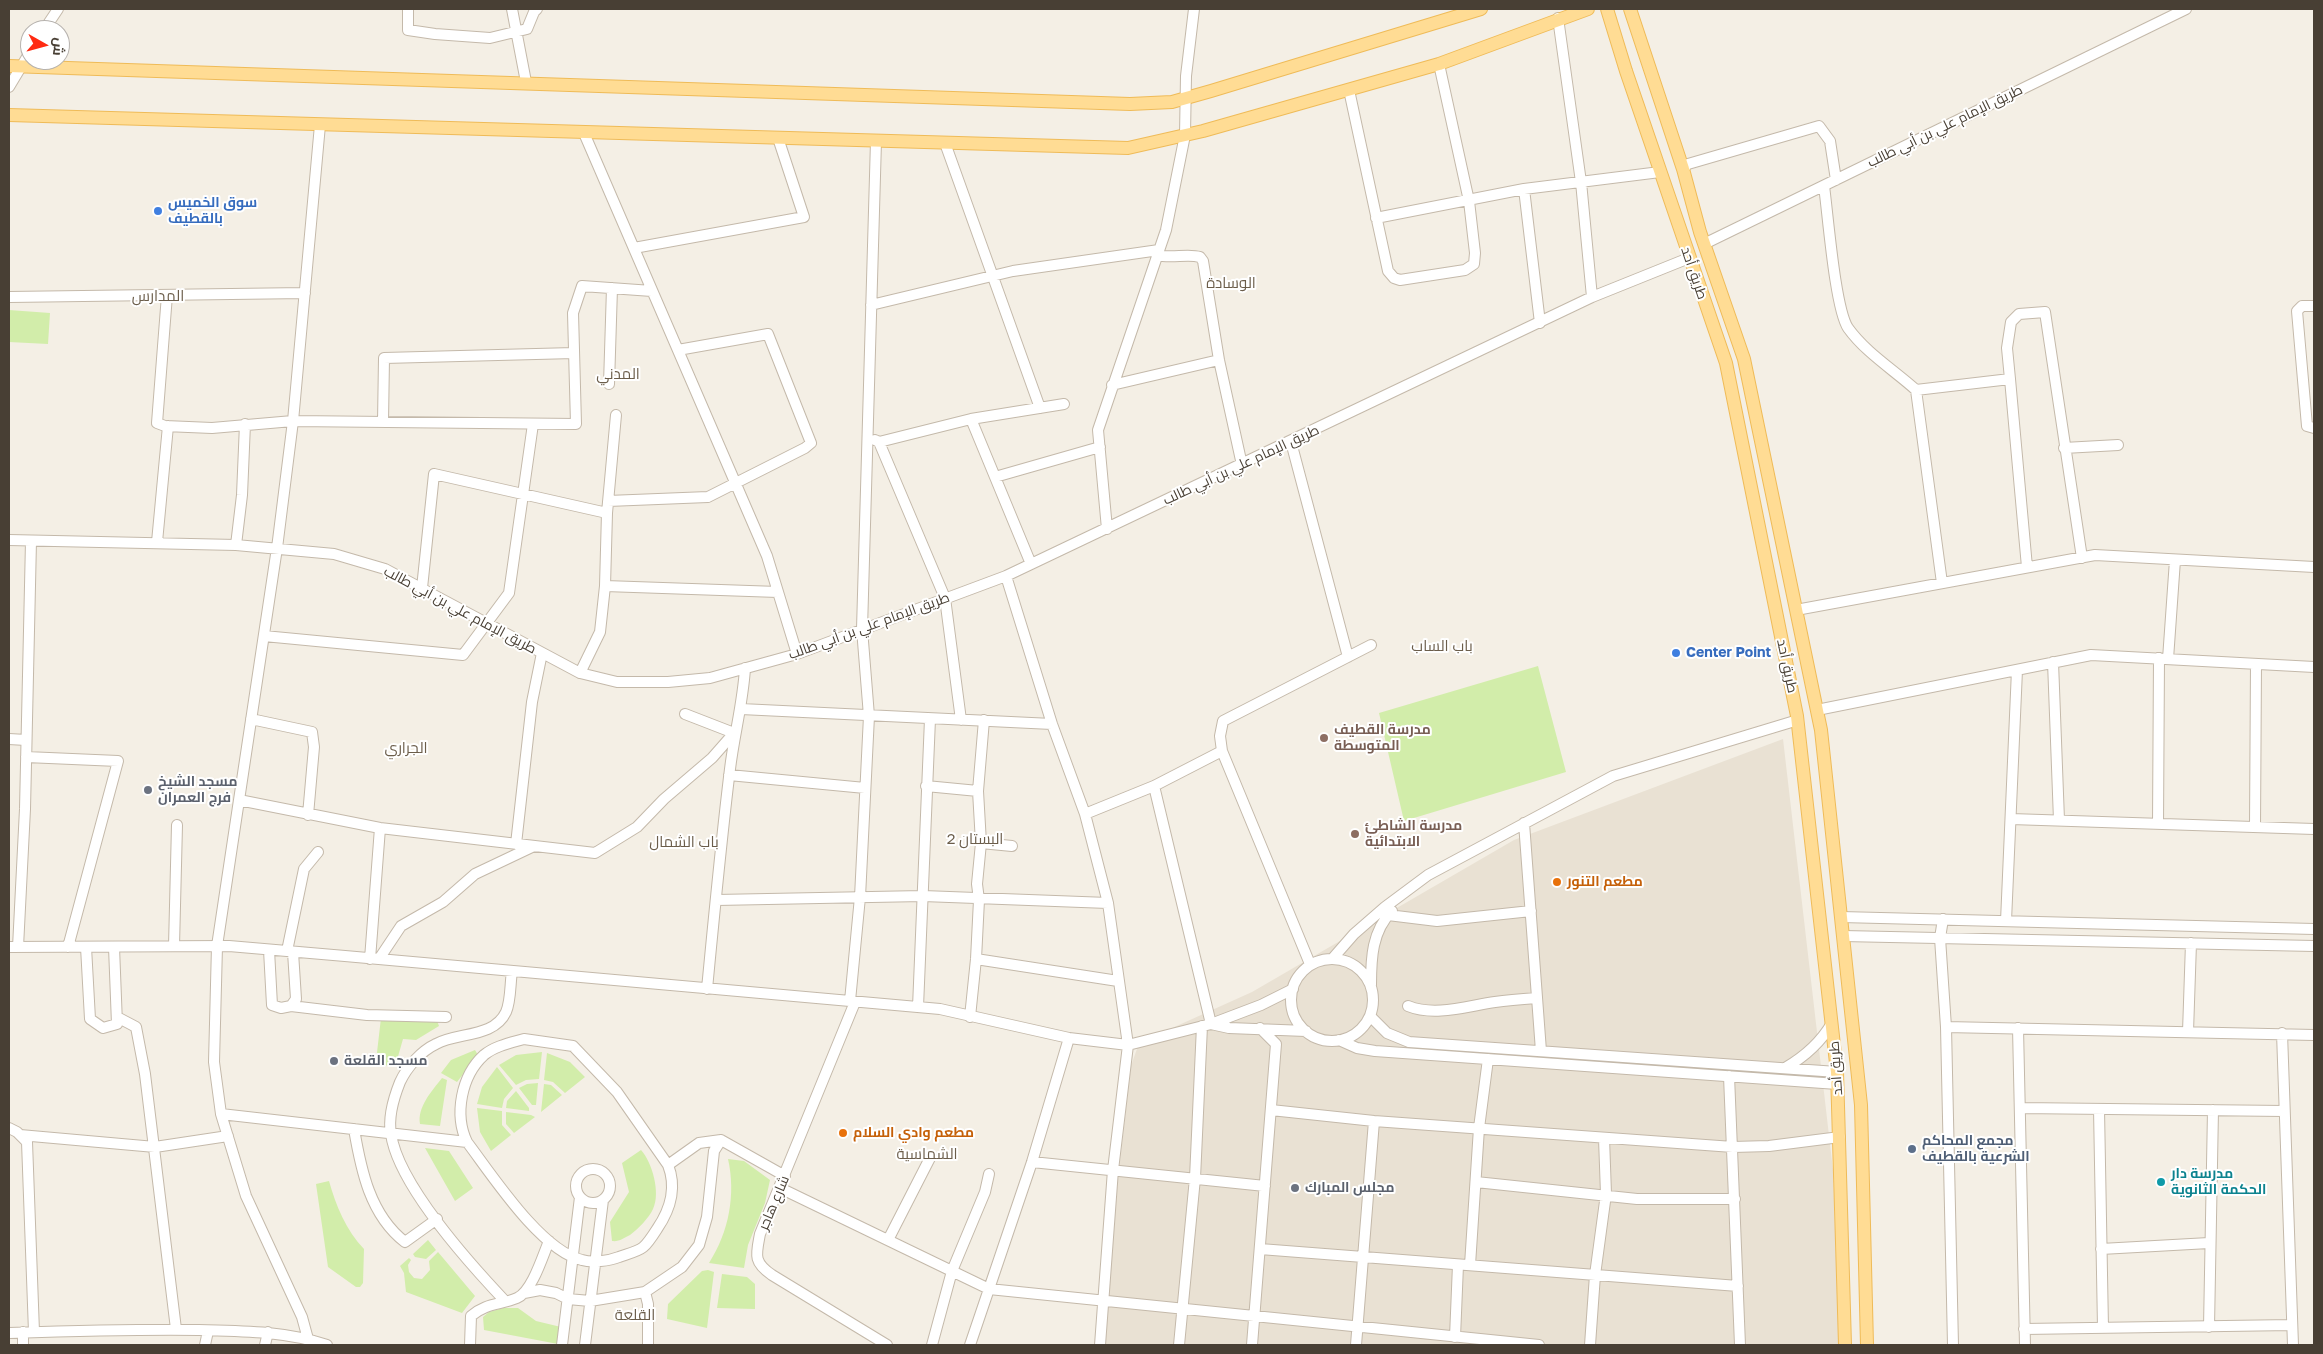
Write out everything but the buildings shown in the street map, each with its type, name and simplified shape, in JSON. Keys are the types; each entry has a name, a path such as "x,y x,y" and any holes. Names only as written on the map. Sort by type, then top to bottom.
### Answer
{"main road":[{"path":"15,66 1130,104 1172,102 1454,13 1481,9"},
{"path":"9,115 1128,148 1185,135 1439,64 1558,18 1588,9"},
{"name":"طريق أحد","path":"1607,9 1660,172 1726,363 1798,720 1837,1078 1845,1345"},
{"name":"طريق أحد","path":"1630,9 1683,169 1704,244 1744,359 1817,710 1829,797 1861,1105 1867,1345"}],"street":[{"path":"51,20 58,9"},
{"path":"408,9 408,30 490,38 527,29 537,9"},
{"path":"512,9 526,82"},
{"path":"1107,529 1098,430 1166,230 1185,135 1184,98 1194,9"},
{"name":"طريق الإمام علي بن أبي طالب","path":"1704,244 2186,9"},
{"path":"1558,18 1581,182 1592,297"},
{"path":"1349,90 1388,271 1394,278 1400,280 1465,270 1474,264 1476,253 1469,200 1439,64"},
{"path":"9,87 15,66"},
{"path":"311,1342 302,1317 246,1196 221,1114 214,1062 217,946 277,548 293,421 320,125"},
{"path":"1683,169 1688,164 1819,126 1830,141 1836,180"},
{"path":"584,133 767,556 797,654"},
{"path":"634,248 804,216 778,138"},
{"name":"شارع هاجر","path":"876,141 862,628 869,716 860,897 852,1002 785,1176 760,1234 756,1256 762,1268 887,1345"},
{"path":"945,143 1040,408"},
{"path":"1376,218 1524,189 1660,172"},
{"path":"1824,186 1840,301 1847,327 1867,350 1916,390 1942,583"},
{"path":"1524,189 1540,323"},
{"path":"871,305 992,276 1158,253 1172,258 1200,257 1219,360 1242,465"},
{"name":"طريق الإمام علي بن أبي طالب","path":"9,540 157,542 277,548 334,554 385,569 580,673 617,682 668,682 710,678 797,654 862,628 1006,576 1291,442 1592,297 1689,258"},
{"path":"167,295 156,418 160,425 212,428 293,421 576,424 573,313 582,286 652,291"},
{"path":"609,384 612,288"},
{"path":"9,297 305,293"},
{"path":"2314,306 2299,307 2297,311 2307,426 2314,428"},
{"path":"2028,568 2007,348 2011,322 2019,314 2045,312 2082,558"},
{"path":"608,501 708,498 810,444 768,334 678,350"},
{"path":"383,422 384,358 574,354"},
{"path":"1112,385 1219,360"},
{"path":"1916,390 2010,379"},
{"path":"867,437 879,442 971,419 1064,404"},
{"path":"580,673 600,632 605,586 607,513 616,415"},
{"path":"971,419 1031,564"},
{"path":"236,546 242,495 245,424"},
{"path":"264,636 463,655 509,593 533,424"},
{"path":"157,542 168,426"},
{"path":"879,442 945,598 961,720"},
{"path":"1291,442 1348,657"},
{"path":"2064,448 2118,445"},
{"path":"995,477 1100,447"},
{"path":"422,588 434,474 607,513"},
{"path":"31,541 26,757 14,947 217,946 290,951 940,1010 1069,1038 1128,1045 1206,1025 1261,1006 1293,989"},
{"path":"1796,610 2095,555 2314,567"},
{"path":"2158,824 2164,659 2175,560"},
{"path":"1006,576 1052,724 1085,814 1108,903 1128,1045 1113,1170 1100,1345"},
{"path":"605,586 778,592"},
{"path":"1310,964 1222,752 1220,736 1223,721 1371,645"},
{"path":"516,844 532,702 542,653"},
{"path":"1817,710 2091,655 2314,667"},
{"path":"2053,662 2059,820"},
{"path":"2255,827 2256,664"},
{"path":"707,989 734,733 741,709 745,668"},
{"path":"2006,921 2017,670"},
{"path":"741,709 1052,724"},
{"path":"685,714 734,733"},
{"path":"251,719 312,732 314,747 308,815"},
{"path":"918,1008 930,719"},
{"path":"970,1017 976,959 979,900 977,884 981,844 978,790 984,720"},
{"path":"1333,958 1354,934 1385,907 1428,875 1613,776 1798,720"},
{"path":"239,800 380,828 595,853 637,827 712,758 734,733"},
{"path":"9,739 26,740"},
{"path":"1085,814 1154,786 1222,752"},
{"path":"26,757 118,761 68,947"},
{"path":"729,776 865,788"},
{"path":"926,786 978,790"},
{"path":"1154,786 1206,1025 1179,1345"},
{"path":"2012,818 2314,830"},
{"path":"1524,823 1541,1051"},
{"path":"174,946 178,825"},
{"path":"375,959 380,828"},
{"path":"981,844 1012,846"},
{"path":"375,959 401,926 443,902 475,874 534,846"},
{"path":"291,1006 296,999 290,951 304,868 318,852"},
{"path":"1371,985 1360,968 1344,960 1333,958 1310,964 1301,974 1293,989 1293,1011 1306,1031 1317,1038 1329,1041 1340,1040 1358,1032 1370,1016 1374,1002 1371,985 1371,952 1382,921 1428,875"},
{"path":"716,900 923,896 979,900 1108,903"},
{"path":"1388,915 1437,921 1531,911"},
{"path":"1841,917 2314,929"},
{"path":"1943,919 1940,938 1946,1027 1953,1345"},
{"path":"1843,936 2314,946"},
{"path":"2188,1032 2191,943"},
{"path":"86,947 90,1019 103,1028 117,1024 114,947"},
{"path":"269,950 272,1005 281,1008 291,1006 367,1015 446,1017"},
{"path":"976,959 1118,981"},
{"path":"505,1301 470,1264 436,1219 400,1164 390,1133 396,1091 404,1074 419,1056 435,1044 490,1028 500,1021 506,1011 512,971"},
{"path":"1408,1006 1419,1011 1537,998"},
{"path":"1370,1016 1387,1033 1409,1042 1784,1068 1837,1078"},
{"path":"117,1017 136,1027 145,1074 176,1329"},
{"path":"1784,1068 1810,1050 1826,1034 1832,1023"},
{"path":"1206,1025 1229,1028 1306,1031"},
{"path":"1946,1027 2314,1035"},
{"path":"1252,1345 1276,1044 1260,1028"},
{"path":"2018,1028 2025,1345"},
{"path":"2282,1034 2293,1345"},
{"path":"970,1345 1032,1162 1069,1038"},
{"path":"524,1039 573,1046 617,1092 668,1165 672,1176 672,1199 666,1216 645,1248 613,1259 583,1261 573,1257 536,1232 467,1142 461,1129 463,1086 484,1056 502,1045 524,1039"},
{"path":"1340,1040 1357,1048 1375,1052 1729,1076 1837,1078"},
{"path":"1470,1265 1479,1128 1488,1059"},
{"path":"1729,1076 1740,1345"},
{"path":"2020,1108 2284,1110"},
{"path":"2099,1109 2103,1328"},
{"path":"1271,1110 1374,1121 1733,1147 1769,1146 1840,1137"},
{"path":"2209,1326 2209,1244 2213,1110"},
{"path":"221,1114 467,1142"},
{"path":"1356,1345 1374,1121"},
{"path":"9,1128 27,1142 34,1332"},
{"path":"354,1129 361,1168 369,1192 395,1234 405,1242 436,1219"},
{"path":"20,1135 155,1146 228,1136"},
{"path":"1590,1345 1595,1275 1606,1194 1604,1138"},
{"path":"524,1293 540,1290 556,1293 568,1300 590,1301 645,1292 682,1267 699,1245 708,1217 714,1151 722,1140"},
{"path":"668,1165 699,1143 722,1140 785,1176"},
{"path":"888,1240 931,1156"},
{"path":"1032,1162 1265,1186"},
{"path":"585,1345 595,1260 604,1200 609,1193 609,1180 601,1170 594,1168 583,1171 576,1179 576,1191 580,1197 583,1201 590,1203 604,1200"},
{"path":"932,1345 952,1271 985,1192 989,1174"},
{"path":"1476,1182 1606,1194 1637,1199 1735,1199"},
{"path":"780,1188 989,1289 1539,1345"},
{"path":"562,1345 580,1197"},
{"path":"470,1345 471,1316 481,1307 519,1297 524,1293 534,1276 549,1241"},
{"path":"2102,1249 2209,1244"},
{"path":"1260,1249 1738,1286"},
{"path":"1455,1337 1458,1265"},
{"path":"645,1292 648,1304 648,1345"},
{"path":"2024,1329 2292,1326"},
{"path":"9,1333 176,1329 268,1332 327,1345"},
{"path":"205,1345 208,1330"},
{"path":"23,1332 23,1345"},
{"path":"265,1345 268,1332"}],"shaded area":[{"path":"1783,739 1833,1170 1839,1345 1099,1345 1131,1066 1139,1043 1252,992 1514,840"}],"green space":[{"path":"9,310 50,313 48,344 9,342"},
{"path":"1538,666 1566,772 1404,821 1379,713"},
{"path":"381,1018 436,1018 439,1026 416,1040 403,1039 397,1060 388,1066 376,1061"},
{"path":"475,1050 478,1055 457,1082 441,1073 451,1060"},
{"path":"542,1052 539,1079 526,1080 516,1085 499,1065 516,1055"},
{"path":"547,1053 570,1062 585,1077 565,1093 553,1082 544,1080"},
{"path":"497,1067 513,1088 504,1099 502,1108 477,1104 482,1087"},
{"path":"442,1078 447,1080 440,1126 420,1124 423,1105"},
{"path":"538,1083 536,1105 532,1105 519,1088 527,1084"},
{"path":"544,1084 551,1085 562,1095 541,1112"},
{"path":"516,1091 529,1108 529,1111 506,1108 507,1101"},
{"path":"477,1108 502,1111 502,1125 511,1135 491,1151 480,1132"},
{"path":"506,1112 535,1117 514,1133 506,1124"},
{"path":"425,1148 449,1151 473,1188 455,1201"},
{"path":"641,1150 649,1162 656,1186 653,1209 643,1223 630,1235 621,1240 612,1241 610,1222 629,1192 622,1163"},
{"path":"728,1159 744,1161 770,1180 765,1203 748,1245 744,1268 709,1263 722,1239 729,1213 731,1186"},
{"path":"329,1181 342,1217 364,1249 363,1283 360,1287 356,1287 328,1267 316,1184"},
{"path":"428,1240 436,1250 426,1259 415,1257 413,1254"},
{"path":"438,1252 475,1296 462,1313 406,1292 404,1273 400,1266 409,1258 411,1260 408,1265 409,1272 414,1278 422,1279 430,1270 429,1261"},
{"path":"702,1271 714,1272 707,1328 667,1319 668,1304"},
{"path":"722,1274 747,1277 755,1284 755,1309 717,1308"},
{"path":"503,1308 518,1308 536,1321 561,1327 558,1344 484,1330 483,1317 489,1312"}],"place":[{"name":"سوق الخميس بالقطيف","path":"158,211"},
{"name":"Center Point","path":"1676,653"},
{"name":"مدرسة القطيف المتوسطة","path":"1324,738"},
{"name":"مسجد الشيخ فرج العمران","path":"148,790"},
{"name":"مدرسة الشاطئ الابتدائية","path":"1355,834"},
{"name":"مطعم التنور","path":"1557,882"},
{"name":"مسجد القلعة","path":"334,1061"},
{"name":"مطعم وادي السلام","path":"843,1133"},
{"name":"مجمع المحاكم الشرعية بالقطيف","path":"1912,1149"},
{"name":"مدرسة دار الحكمة الثانوية","path":"2161,1182"},
{"name":"مجلس المبارك","path":"1295,1188"}],"district":[{"name":"الوسادة","path":"1231,283"},
{"name":"المدارس","path":"158,296"},
{"name":"المدني","path":"618,374"},
{"name":"باب الساب","path":"1442,646"},
{"name":"الجراري","path":"406,748"},
{"name":"البستان 2","path":"975,839"},
{"name":"باب الشمال","path":"684,842"},
{"name":"الشماسية","path":"927,1154"},
{"name":"القلعة","path":"635,1315"}]}
